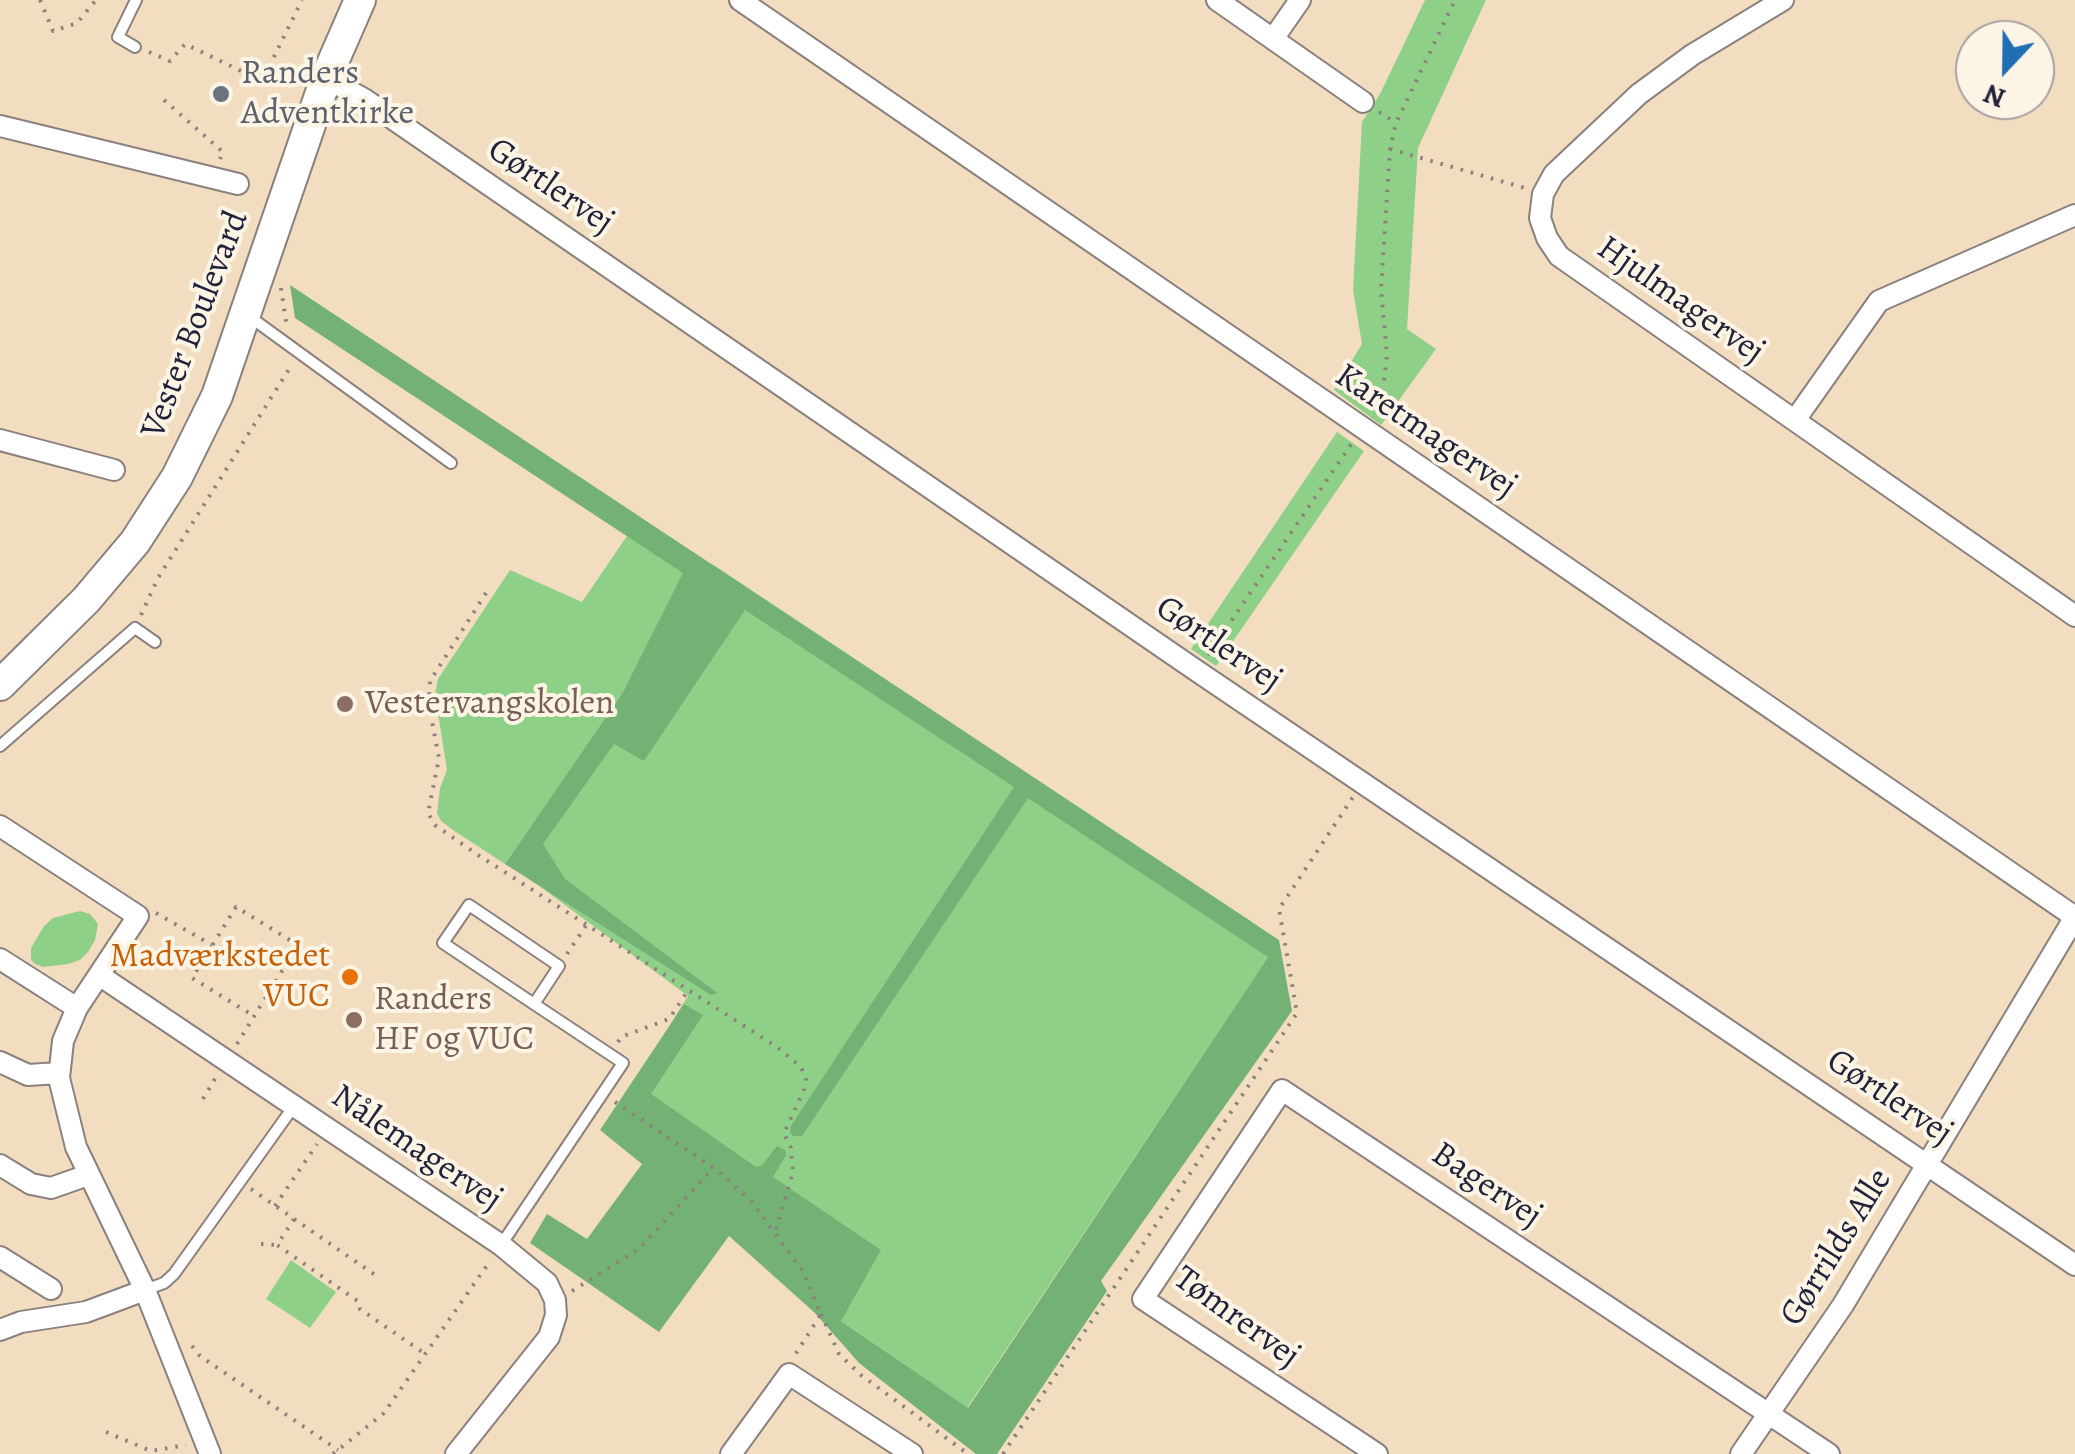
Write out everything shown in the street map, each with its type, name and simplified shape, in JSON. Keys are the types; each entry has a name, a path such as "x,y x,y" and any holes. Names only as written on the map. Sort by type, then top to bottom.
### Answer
{"main road":[{"name":"Vester Boulevard","path":"0,685 86,600 135,542 177,478 217,396 326,78 360,0"}],"street":[{"name":"Karetmagervej","path":"740,0 2075,917"},
{"path":"1217,0 1364,102"},
{"path":"1273,38 1300,0"},
{"path":"1544,194 1554,174 1639,94 1754,7 1783,0"},
{"name":"Gørtlervej","path":"326,78 364,99 1197,671 2075,1265"},
{"path":"0,126 238,184"},
{"name":"Hjulmagervej","path":"1544,194 1540,218 1559,256 2075,616"},
{"path":"1794,420 1879,301 2075,215"},
{"path":"0,440 114,470"},
{"path":"0,826 138,916 77,1008 63,1040 59,1073 64,1108 88,1175 144,1290 208,1448"},
{"name":"Gørrilds Alle","path":"1742,1454 1843,1305 2075,917"},
{"path":"0,959 77,1008"},
{"name":"Nålemagervej","path":"99,975 501,1245 547,1283 554,1300"},
{"path":"0,1062 28,1075 59,1073"},
{"name":"Bagervej","path":"1206,1205 1282,1090 1769,1414"},
{"path":"0,1166 32,1184 52,1188 88,1175"},
{"name":"Tømrervej","path":"1206,1205 1143,1299 1377,1454"},
{"path":"0,1257 51,1289"},
{"name":"Nålemagervej","path":"0,1330 22,1322 86,1312 144,1290"},
{"path":"456,1454 549,1337 556,1315 554,1300"},
{"path":"731,1454 789,1374 912,1454"},
{"path":"1769,1414 1829,1454"}],"lane":[{"path":"135,47 118,37 136,0"},
{"path":"245,313 451,464"},
{"path":"0,746 135,628 156,642"},
{"name":"Nålemagervej","path":"501,1245 623,1063 443,943 468,906 559,966"},
{"path":"534,1004 559,966"},
{"name":"Nålemagervej","path":"144,1290 164,1283 174,1274 294,1106"}],"path":[{"path":"40,0 53,31 77,23 96,0"},
{"path":"135,47 170,60 185,44 262,81 302,0"},
{"path":"1197,671 1362,428 1384,380 1388,355 1381,289 1390,149 1396,123 1455,0"},
{"path":"164,100 222,152 215,178"},
{"path":"1390,149 1544,194"},
{"path":"135,628 158,578 294,361 280,283 258,274"},
{"path":"486,593 430,681 429,706 439,758 428,813 435,825 462,844 689,989 802,1067 804,1090 785,1126 794,1172 775,1233"},
{"path":"1003,1454 1297,1013 1279,909 1362,783"},
{"path":"204,1099 298,945 236,907 192,978 254,1016"},
{"path":"138,916 158,913 212,945"},
{"path":"559,966 588,923"},
{"path":"621,1037 669,1019 689,989"},
{"path":"602,1094 713,1168 752,1202 802,1270 839,1354 861,1375 968,1454"},
{"path":"276,1206 328,1128"},
{"path":"554,1300 639,1248 713,1168"},
{"path":"238,1181 378,1276"},
{"path":"276,1244 294,1219"},
{"path":"261,1244 276,1244 360,1302 360,1309 425,1354"},
{"path":"192,1346 200,1356 335,1452 384,1413 501,1245"},
{"path":"789,1374 792,1359 821,1314"},
{"path":"106,1432 151,1451 208,1448"}],"green space":[{"path":"1425,0 1486,0 1418,148 1407,329 1436,349 1381,425 1334,390 1362,344 1353,290 1362,122 1380,94"},
{"path":"290,285 1279,940 1292,1011 1101,1281 1107,1291 997,1454 976,1454 859,1363 815,1313 729,1236 659,1332 530,1243 547,1214 587,1239 642,1164 600,1130 684,1004 703,1015 651,1094 756,1167 777,1146 785,1150 773,1177 881,1250 841,1321 968,1408 1268,957 1028,798 802,1136 793,1136 791,1126 1014,787 745,610 644,761 614,744 543,844 565,879 717,993 711,995 505,864 623,692 683,573 295,318"},
{"path":"1337,432 1364,451 1216,666 1191,649"},
{"path":"627,536 686,574 623,692 505,864 441,821 437,813 447,770 435,694 438,679 510,570 582,602"},
{"path":"712,564 1252,922 1268,957 967,1408 840,1320 878,1253 631,1088 688,996 515,868"},
{"path":"80,911 90,914 98,924 88,952 68,964 35,964 31,948 44,926 53,918"},
{"path":"291,1260 336,1292 310,1328 266,1299"}],"place":[{"name":"Randers Adventkirke","path":"221,94"},
{"name":"Vestervangskolen","path":"345,704"},
{"name":"Madværkstedet VUC","path":"350,977"},
{"name":"Randers HF og VUC","path":"354,1020"}]}
